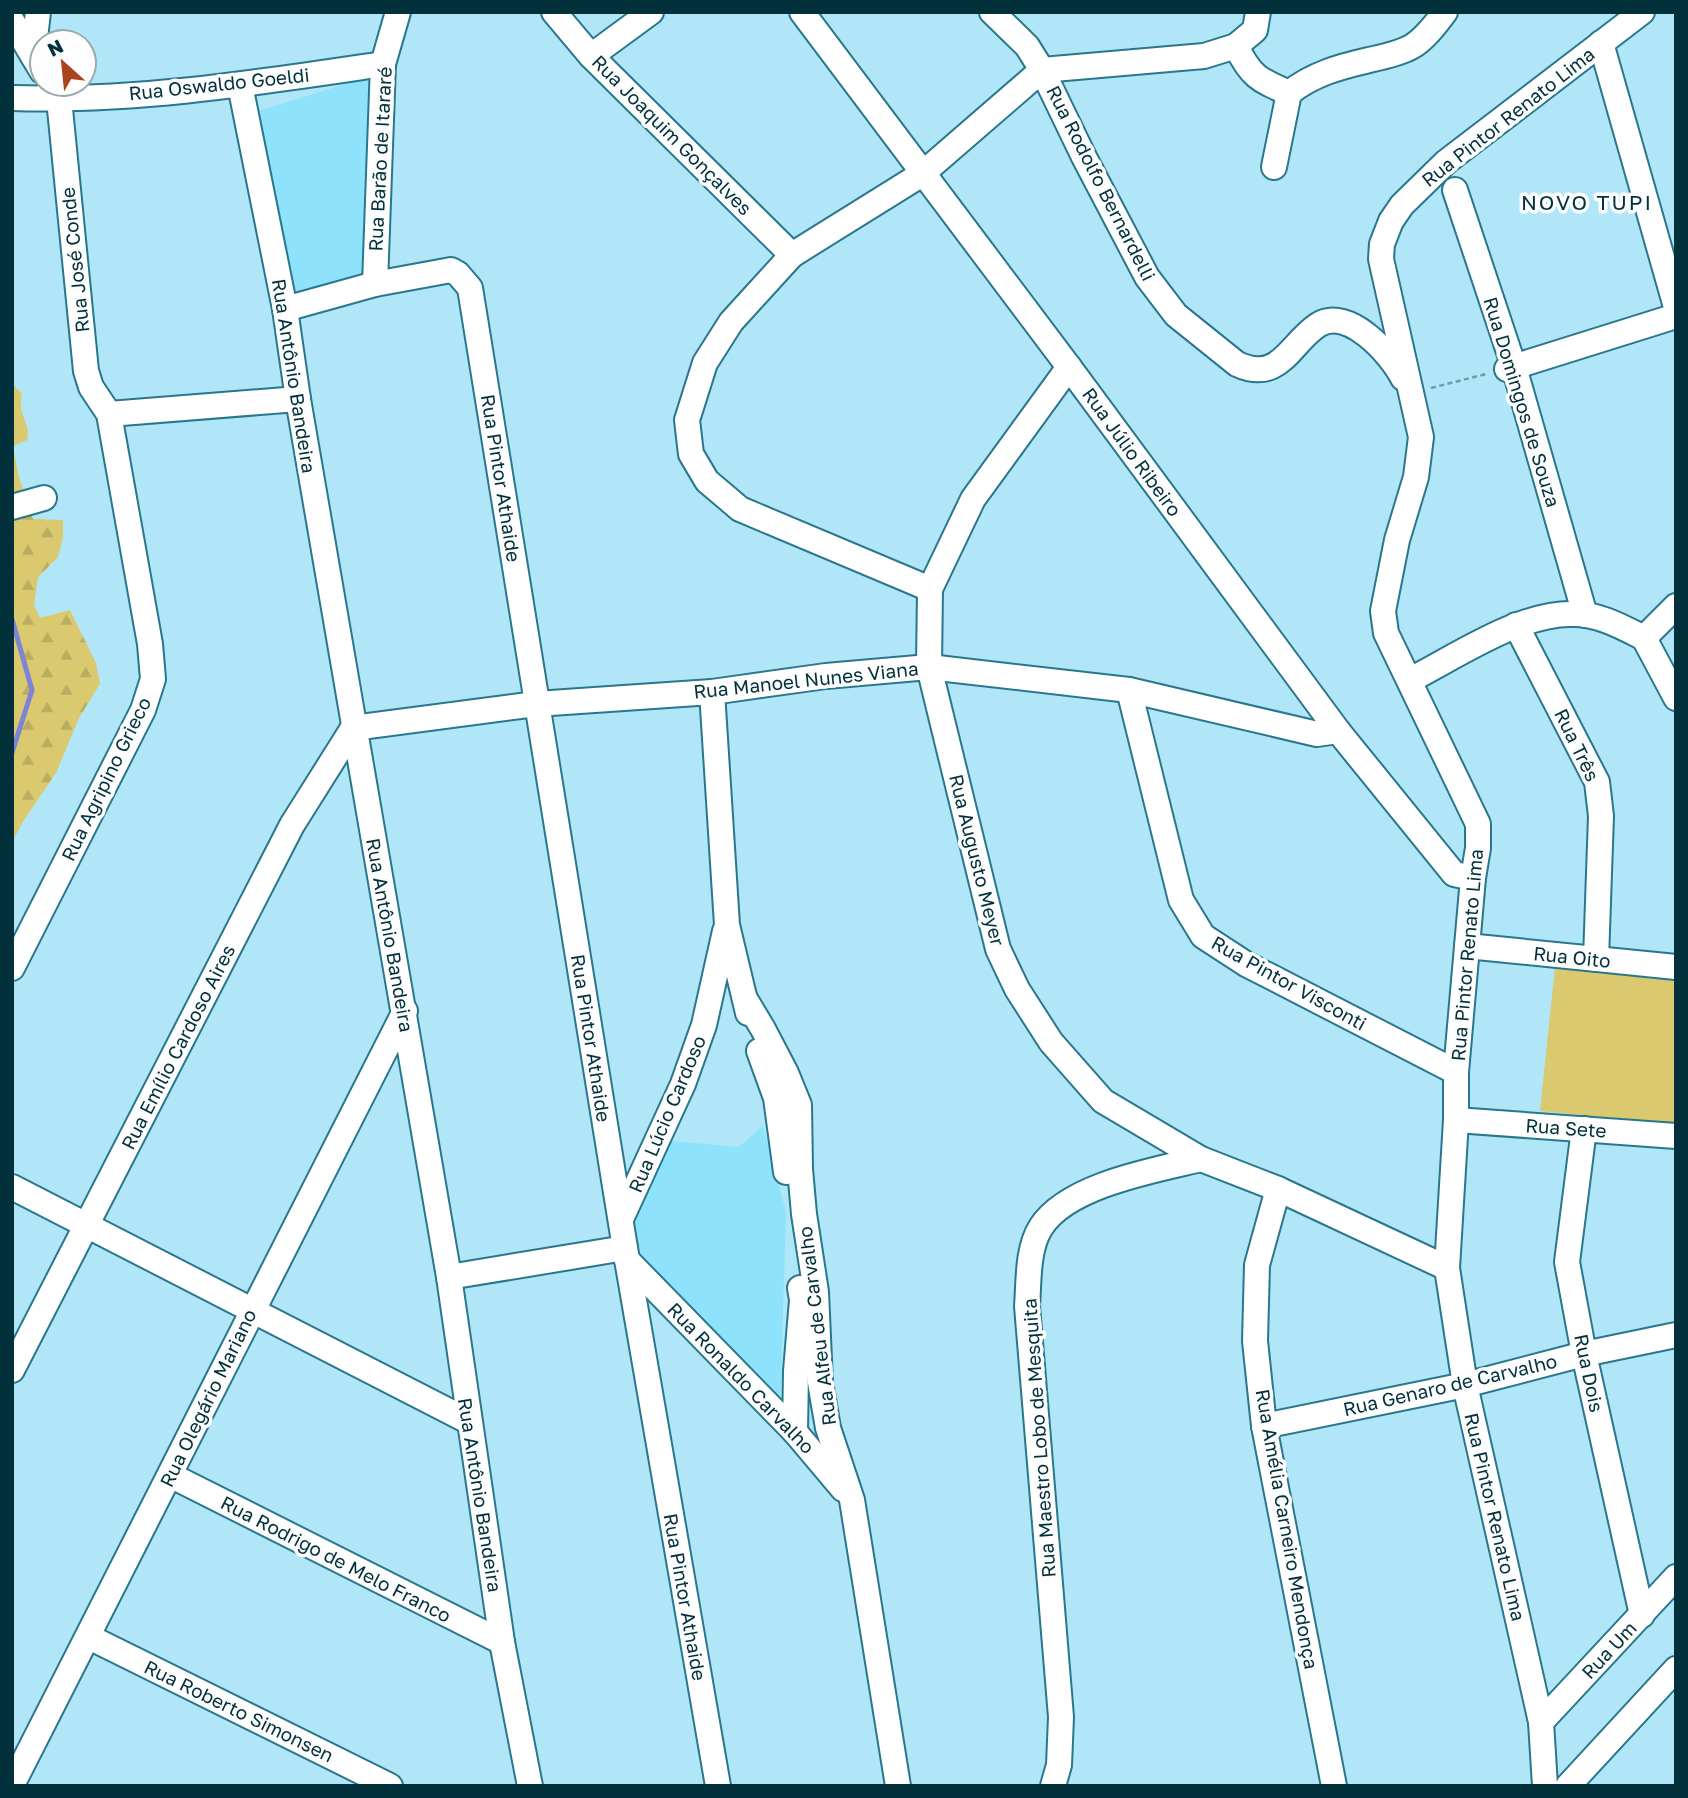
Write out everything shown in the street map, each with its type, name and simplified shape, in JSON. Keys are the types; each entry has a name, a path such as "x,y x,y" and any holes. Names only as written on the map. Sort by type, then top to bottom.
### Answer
{"street":[{"name":"Rua Barão de Itararé","path":"375,274 383,64 398,12"},
{"name":"Rua Joaquim Gonçalves","path":"554,12 592,56 792,254"},
{"path":"592,56 651,12"},
{"name":"Rua Júlio Ribeiro","path":"802,12 1338,731 1454,874 1473,878"},
{"name":"Rua Rodolfo Bernardelli","path":"992,12 1027,46 1042,70 1147,277 1176,315 1237,364 1248,369 1262,370 1287,357 1319,324 1330,321 1349,322 1371,338 1398,368 1411,393"},
{"path":"1069,367 973,499 930,589 740,509 707,481 691,454 687,420 705,363 731,322 792,254 922,174 1042,70 1204,56 1237,47 1255,30 1258,12"},
{"path":"1274,167 1289,93 1306,80 1412,47 1445,12"},
{"name":"Rua Pintor Renato Lima","path":"1545,1786 1541,1722 1465,1385 1447,1268 1456,1120 1456,1072 1478,848 1478,824 1387,633 1383,611 1397,540 1416,477 1421,437 1382,267 1382,244 1391,221 1402,205 1450,176 1601,43 1642,12"},
{"path":"12,21 28,47"},
{"path":"1601,43 1676,307"},
{"path":"1237,47 1246,66 1261,81 1289,93"},
{"name":"Rua Oswaldo Goeldi","path":"98,90 240,85 383,64"},
{"name":"Rua Antônio Bandeira","path":"240,85 285,309 354,728 405,1012 449,1277 502,1642 530,1786"},
{"name":"Rua José Conde","path":"55,98 86,371 92,387 110,414"},
{"name":"Rua Domingos de Souza","path":"1450,176 1585,615"},
{"name":"Rua Pintor Athaide","path":"375,274 451,270 458,274 470,289 626,1254 718,1786"},
{"path":"285,309 375,274"},
{"path":"1511,368 1676,316"},
{"path":"110,414 298,399"},
{"name":"Rua Agripino Grieco","path":"12,968 143,710 153,679 150,644 110,414"},
{"path":"12,507 44,498"},
{"name":"Rua Augusto Meyer","path":"930,589 929,667 998,949 1017,989 1051,1042 1103,1101 1201,1159 1278,1189 1447,1268"},
{"path":"1644,638 1676,606"},
{"path":"1410,680 1516,625 1542,617 1575,614 1613,623 1644,638 1676,698"},
{"name":"Rua Três","path":"1516,625 1597,782 1601,816 1597,959"},
{"name":"Rua Manoel Nunes Viana","path":"354,728 537,704 712,691 826,676 929,667 1129,690 1317,734 1338,731"},
{"name":"Rua Pintor Visconti","path":"1129,690 1181,900 1203,936 1246,964 1456,1072"},
{"name":"Rua Alfeu de Carvalho","path":"712,691 727,925 753,1038 776,1097 802,1300 796,1371 796,1432"},
{"name":"Rua Emílio Cardoso Aires","path":"12,1370 292,825 354,728"},
{"name":"Rua Lúcio Cardoso","path":"621,1219 683,1084 704,1025 727,925"},
{"name":"Rua Oito","path":"1467,946 1676,967"},
{"name":"Rua Alfeu de Carvalho","path":"745,999 764,1029 799,1105 800,1169 816,1292 820,1382 828,1427 852,1500 898,1786"},
{"name":"Rua Olegário Mariano","path":"12,1785 89,1637 251,1310 405,1012"},
{"name":"Rua Sete","path":"1456,1120 1676,1136"},
{"name":"Rua Dois","path":"1584,1129 1567,1262 1584,1354 1642,1615"},
{"name":"Rua Maestro Lobo de Mesquita","path":"1053,1786 1059,1765 1061,1717 1027,1306 1031,1254 1040,1227 1063,1204 1099,1188 1150,1171 1201,1159"},
{"path":"12,1187 468,1421"},
{"name":"Rua Amélia Carneiro Mendonça","path":"1278,1189 1257,1265 1255,1341 1264,1426 1334,1786"},
{"path":"449,1277 626,1254"},
{"name":"Rua Ronaldo Carvalho","path":"626,1254 796,1432 852,1500"},
{"name":"Rua Genaro de Carvalho","path":"1264,1426 1465,1385 1584,1354 1676,1335"},
{"name":"Rua Rodrigo de Melo Franco","path":"170,1475 502,1642"},
{"name":"Rua Um","path":"1541,1722 1676,1577"},
{"name":"Rua Roberto Simonsen","path":"89,1637 390,1786"},
{"path":"1568,1786 1585,1776 1673,1675"}],"path":[{"path":"1411,393 1511,368"}],"shaded area":[{"path":"377,74 371,279 293,302 252,113"},
{"path":"763,1126 786,1212 780,1410 641,1255 631,1221 671,1141 739,1147"}],"green space":[{"path":"12,383 22,394 21,408 28,433 27,440 13,446 19,478 33,519 63,520 63,538 58,557 38,577 34,605 40,618 70,610 96,663 100,684 79,718 56,773 12,842"},
{"path":"1555,967 1676,979 1676,1124 1540,1111"}],"waterway":[{"path":"12,619 32,690 12,753"}],"district":[{"name":"NOVO TUPI","path":"1587,203"}]}
